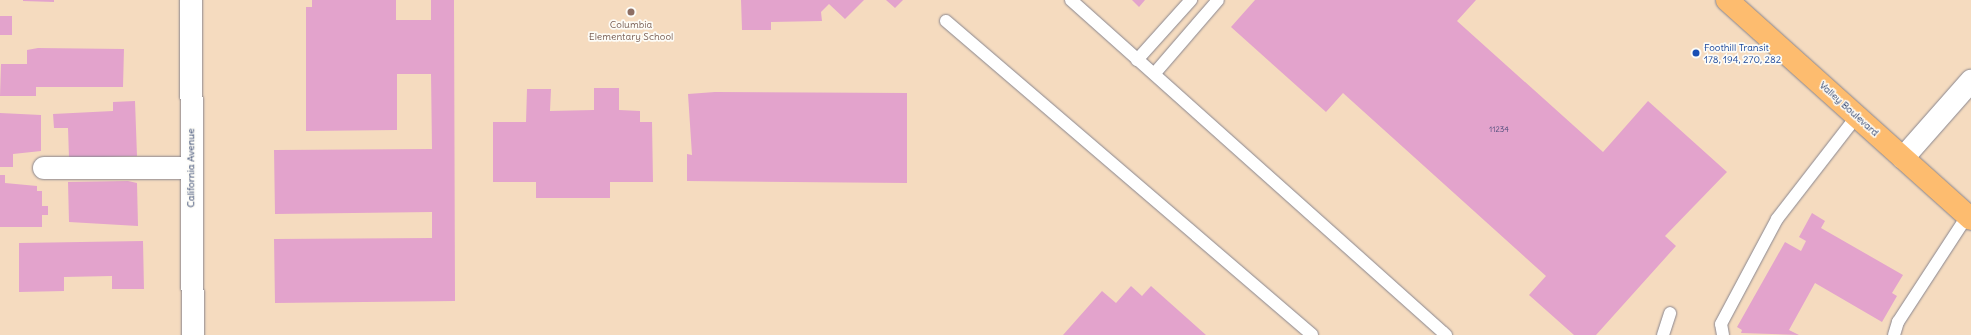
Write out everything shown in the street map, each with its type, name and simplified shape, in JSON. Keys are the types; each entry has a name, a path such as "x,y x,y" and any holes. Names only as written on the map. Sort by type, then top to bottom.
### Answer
{"main road":[{"name":"Valley Boulevard","path":"1727,0 1969,218"}],"street":[{"name":"California Avenue","path":"191,0 193,335"},
{"path":"1903,158 1971,80"},
{"path":"44,168 191,168"}],"lane":[{"path":"1071,0 1137,60 1155,73 1446,335"},
{"path":"1137,60 1191,0"},
{"path":"1155,73 1218,0"},
{"path":"946,21 1312,335"},
{"path":"1723,335 1721,324 1777,219 1857,116"},
{"path":"1894,335 1898,322 1969,218"},
{"path":"1663,335 1670,313"}],"building":[{"path":"54,0 54,2 23,1"},
{"path":"312,0 396,0 396,20 431,20 431,0 454,0 455,301 275,303 274,239 432,238 432,212 275,214 274,150 432,149 431,74 397,74 397,130 306,131 306,7 312,7"},
{"path":"741,0 864,0 845,19 829,4 821,12 822,21 771,22 771,30 742,30"},
{"path":"886,0 903,0 895,8"},
{"path":"1132,0 1145,0 1139,7"},
{"path":"1255,0 1476,0 1457,21 1603,152 1648,101 1727,172 1665,236 1676,246 1596,335 1574,335 1529,295 1546,276 1343,93 1326,112 1231,27"},
{"path":"0,16 12,16 12,35 0,35"},
{"path":"38,48 124,49 123,87 36,87 36,96 0,96 1,64 27,64 27,50"},
{"path":"594,88 619,88 619,110 640,111 640,122 652,122 653,182 610,182 610,198 536,198 536,182 493,182 493,122 526,122 527,89 551,89 550,111 594,110"},
{"path":"715,92 907,93 907,183 687,181 687,154 692,155 688,94"},
{"path":"135,101 137,156 69,158 68,128 54,128 53,114 113,111 113,102"},
{"path":"0,113 41,115 41,151 13,154 13,167 0,167"},
{"path":"0,175 5,175 5,183 37,186 37,191 42,191 42,206 48,206 48,215 42,215 42,227 0,227"},
{"path":"128,181 137,183 138,226 69,222 68,182"},
{"path":"1812,213 1825,221 1821,228 1903,275 1892,293 1897,296 1882,322 1815,283 1789,330 1799,335 1741,333 1742,330 1737,327 1785,242 1801,251 1806,241 1799,237"},
{"path":"143,241 144,289 112,289 112,276 64,277 64,291 19,292 19,243"},
{"path":"1131,286 1142,296 1151,286 1206,335 1063,335 1102,291 1116,303"}],"place":[{"name":"Columbia Elementary School","path":"631,12"},
{"name":"Foothill Transit 178, 194, 270, 282","path":"1696,53"}]}
